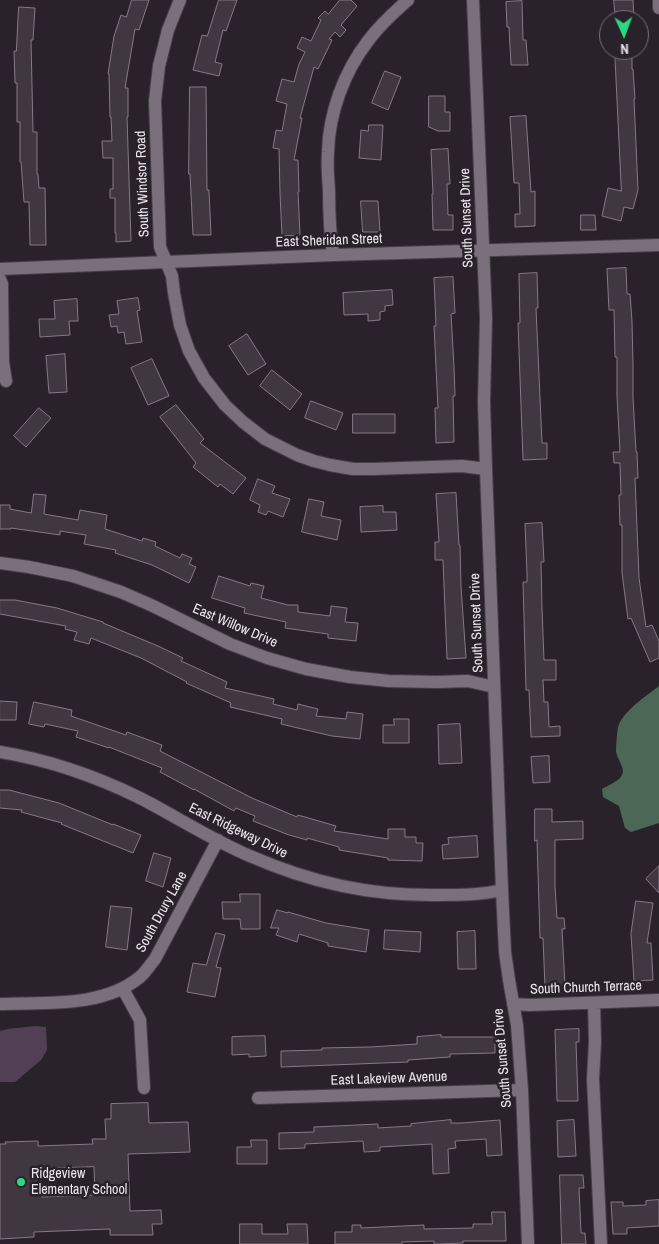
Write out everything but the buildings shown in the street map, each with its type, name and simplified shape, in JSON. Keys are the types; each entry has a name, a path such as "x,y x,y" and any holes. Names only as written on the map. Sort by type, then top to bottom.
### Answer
{"street":[{"name":"South Windsor Road","path":"180,0 168,30 159,66 155,101 160,248 172,276 180,325 204,378 225,405 265,439 314,461 330,465 373,470 462,466 486,469"},
{"path":"333,256 330,233 328,150 332,120 351,66 367,42 389,17 408,0"},
{"name":"South Sunset Drive","path":"473,0 484,250 486,318 484,402 502,890 505,952 517,1025 522,1090 528,1244"},
{"path":"659,0 659,8"},
{"name":"East Sheridan Street","path":"0,269 659,244"},
{"path":"0,279 2,284 3,362 6,381"},
{"name":"East Willow Drive","path":"0,563 73,576 121,592 230,644 267,658 306,669 350,677 389,681 468,681 494,688"},
{"name":"East Ridgeway Drive","path":"0,752 26,756 62,766 104,782 139,798 249,856 292,873 333,885 417,895 486,894 502,890"},
{"name":"South Drury Lane","path":"0,1004 92,999 123,989 141,976 154,959 218,840"},
{"path":"123,989 140,1020 144,1088"},
{"name":"South Church Terrace","path":"513,1004 530,1006 659,1000"},
{"path":"594,1003 594,1079 601,1244"},
{"name":"East Lakeview Avenue","path":"258,1098 522,1090"}],"shaded area":[{"path":"659,686 659,823 631,832 625,828 619,806 603,797 602,789 622,776 623,769 616,751 618,727 621,721 636,704"},
{"path":"35,1026 46,1027 47,1050 41,1060 15,1082 0,1082 0,1031"}],"place":[{"name":"Ridgeview Elementary School","path":"21,1182"}]}
